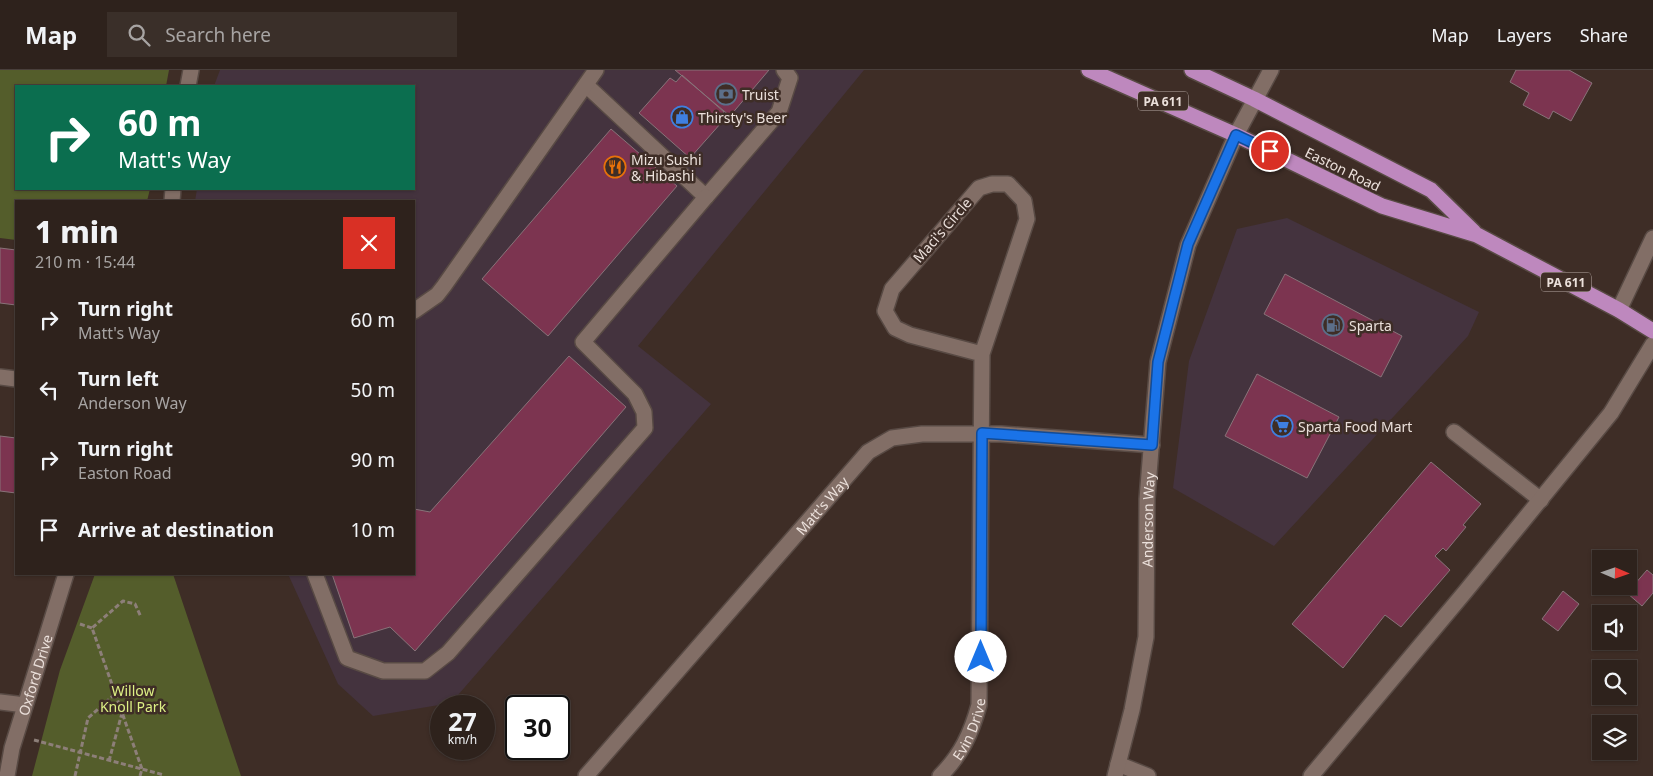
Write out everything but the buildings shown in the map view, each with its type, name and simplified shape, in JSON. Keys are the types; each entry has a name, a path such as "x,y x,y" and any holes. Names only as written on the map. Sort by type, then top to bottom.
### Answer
{"highway":[{"name":"Easton Road","path":"1089,70 1236,135 1382,206 1477,235 1619,310 1653,331"},
{"name":"Easton Road","path":"1192,70 1254,99 1431,190 1477,235"}],"street":[{"path":"188,85 191,70"},
{"path":"415,310 437,296 596,70"},
{"path":"315,575 347,658 383,670 425,671 448,654 645,428 644,412 635,394 583,342 779,112 790,78 784,70"},
{"name":"Anderson Way","path":"1117,770 1132,710 1146,637 1147,499 1158,362 1188,244 1236,135 1271,70"},
{"path":"586,84 706,197"},
{"name":"Maci's Circle","path":"982,354 910,335 895,328 885,311 892,289 973,194 979,188 992,184 1008,184 1024,201 1028,219 982,354 982,433"},
{"path":"1619,310 1653,238"},
{"path":"1311,776 1611,413 1653,344"},
{"path":"0,377 15,379"},
{"path":"1454,432 1541,500"},
{"name":"Matt's Way","path":"586,776 868,452 892,438 922,434 982,433 1152,445"},
{"name":"Evin Drive","path":"940,776 956,760 971,734 979,705 982,433"},
{"name":"Oxford Drive","path":"7,776 25,705 66,575"},
{"path":"0,702 25,705"},
{"path":"1117,770 1148,776"}],"path":[{"path":"92,628 123,601 135,604 141,617"},
{"path":"80,624 92,628"},
{"path":"92,628 142,769 140,776"},
{"path":"75,776 88,718 123,687"},
{"path":"109,761 122,713"},
{"path":"15,740 33,740 164,775"}],"shaded area":[{"path":"220,70 864,70 638,346 711,404 458,695 430,695 430,706 373,716 338,684 288,575 415,575 415,200 195,200 197,190 415,190 415,85 214,85"},
{"path":"1287,218 1479,312 1468,336 1274,546 1173,488 1189,361 1237,229"}],"green space":[{"path":"0,70 169,70 166,85 15,85 15,190 150,190 147,200 15,200 15,240 0,238"},
{"name":"Willow Knoll Park","path":"95,575 173,575 241,776 32,776 60,670"}],"place":[{"name":"Truist","path":"726,94"},
{"name":"Thirsty's Beer","path":"682,117"},
{"name":"Mizu Sushi & Hibashi","path":"615,167"},
{"name":"Sparta","path":"1333,325"},
{"name":"Sparta Food Mart","path":"1282,426"}],"route":[{"path":"981,657 982,433 1152,445 1158,362 1188,244 1236,135 1270,151"}]}
